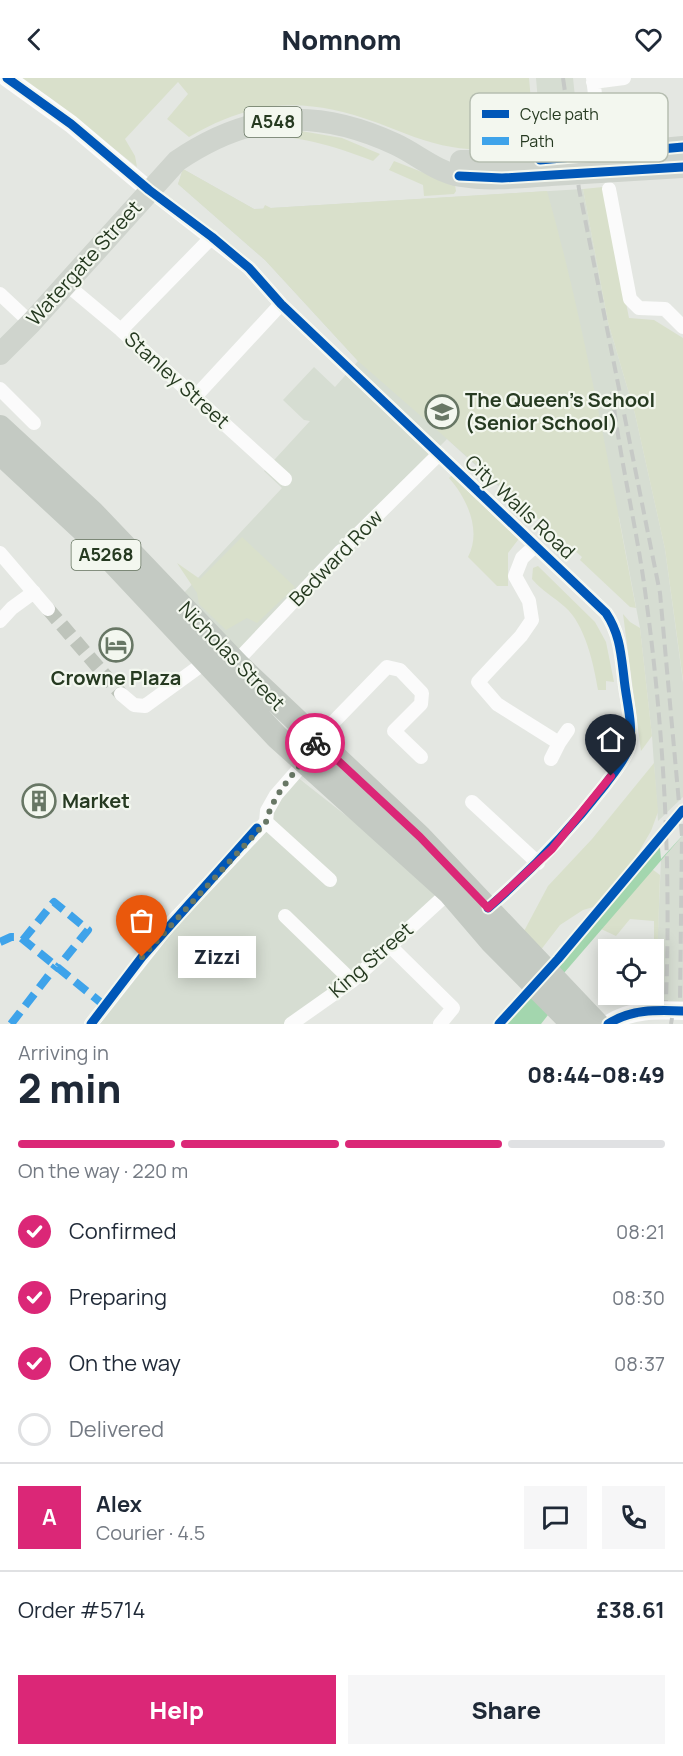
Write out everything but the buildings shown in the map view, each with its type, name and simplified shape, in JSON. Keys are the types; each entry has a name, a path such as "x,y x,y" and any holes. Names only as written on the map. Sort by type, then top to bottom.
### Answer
{"highway":[{"name":"Nicholas Street","path":"0,427 92,512 221,658 304,763 458,888"},
{"name":"Nicholas Street","path":"0,453 82,530 146,596 316,740 458,888"},
{"name":"A5268","path":"458,888 488,908 513,949 597,1024"},
{"name":"A5268","path":"458,888 513,949 573,1024"}],"main road":[{"name":"Watergate Street","path":"0,354 32,323 168,170 205,142 232,130 260,123 319,120 343,125 394,144 435,167 459,176 502,178 606,171"},
{"name":"A548","path":"668,152 683,147"},
{"name":"A548","path":"606,171 635,162"},
{"name":"A548","path":"606,171 683,167"}],"street":[{"path":"7,78 71,124 149,190"},
{"path":"593,80 624,78"},
{"path":"605,162 630,299 639,308 665,309 683,327"},
{"name":"City Walls Road","path":"149,190 249,268 281,304 606,613 615,625 619,639 630,732 629,749 576,822 538,863 488,908"},
{"path":"121,330 212,237"},
{"name":"Stanley Street","path":"66,284 121,330 285,479"},
{"path":"0,294 32,323"},
{"path":"195,397 281,304"},
{"path":"0,389 34,423"},
{"name":"Bedward Row","path":"121,694 134,705 145,706 221,658 346,547 439,454"},
{"path":"535,546 522,558 515,576 529,600 532,620 521,636 478,682 497,704 559,743"},
{"path":"0,553 48,609"},
{"path":"0,621 12,608 34,592"},
{"path":"92,1024 149,949 261,825 276,795 304,763 316,740 387,667 400,670 422,693 421,704 394,731 422,757"},
{"path":"550,759 568,730"},
{"path":"472,802 538,863"},
{"path":"261,825 330,880"},
{"name":"King Street","path":"291,1024 352,981 458,888"},
{"path":"285,916 352,981"},
{"path":"390,946 453,1008 440,1024"},
{"path":"608,1024 628,1013 654,1010 683,1011"}],"shaded area":[{"path":"19,78 529,78 530,93 470,93 470,149 423,140 352,115 304,106 259,109 213,124 189,137 167,119 188,94 178,82 125,139 135,156 137,167 49,97"},
{"path":"536,78 573,78 575,93 537,93"},
{"path":"295,130 342,138 380,154 373,161 340,149 296,138 245,135"},
{"path":"394,161 455,185 456,191 454,194 424,196 423,185 389,170"},
{"name":"The Queen's School (Senior School)","path":"183,169 254,209 583,189 608,322 635,414 665,549 683,682 683,797 658,821 652,736 640,628 619,517 507,494 447,439 236,654 182,595 282,488 264,471 310,421 304,420 283,400 314,367 335,387 358,361 265,260 178,184"},
{"name":"The Queen's School (Senior School)","path":"183,169 254,209 263,209 265,205 271,208 547,191 574,294 636,608 630,607 580,560 582,557 358,361 265,260 178,184"},
{"path":"603,187 629,318 654,320 683,338 683,680 665,549 635,414 608,322 583,189"},
{"path":"454,473 521,536 508,553 508,586 497,586 468,557 472,547 473,526 462,495 449,478"},
{"path":"242,537 295,587 257,623 247,618 226,630 199,604 197,593 177,563 200,579"},
{"path":"538,566 595,622 606,642 614,682 606,681 606,690 598,690 588,646 572,614 532,579 533,568"},
{"path":"623,614 640,628 652,736 641,751"},
{"path":"654,763 658,812 651,831 634,860 597,906 583,910 560,925 540,951 523,933 548,886 592,839"},
{"path":"297,777 447,895 291,1024 91,1024 267,818"},
{"path":"683,813 683,835 564,973 548,1015 541,1024 504,1024 561,962"},
{"path":"683,835 683,1001 664,1001 664,939 658,939 661,859"},
{"path":"652,869 660,875 658,939 654,939 654,921 630,919 616,936 601,929"}],"pier":[{"path":"683,810 683,835 661,859 659,837"}],"tunnel":[{"path":"48,609 121,694"}],"railway":[{"path":"563,78 565,93"},
{"path":"575,162 660,593 682,836 680,1001"},
{"path":"612,392 642,572 662,748 668,900 666,1001"},
{"path":"671,1024 672,1018"}],"marked path":[{"path":"23,940 54,902 88,930 58,967"},
{"path":"0,942 11,937 20,937 105,1006"},
{"path":"11,1024 56,966"}],"cycle path":[{"path":"7,78 71,124 149,190 249,268 281,304 606,613 611,621 619,644 629,713 631,730 627,752 605,785 564,834 535,865 488,908"},
{"path":"668,148 683,147"},
{"path":"459,176 502,178 683,167"},
{"path":"499,1024 558,959 683,810"},
{"path":"91,1024 142,957 257,828"},
{"path":"608,1024 635,1013 683,1011"}],"way so far":[{"path":"142,957 257,828 266,822 267,811 276,795 288,778 304,763 315,743"}],"place":[{"name":"The Queen's School (Senior School)","path":"442,412"},
{"name":"Crowne Plaza","path":"116,645"},
{"name":"Market","path":"39,801"},
{"name":"Zizzi","path":"142,957"}],"route":[{"path":"315,743 316,740 420,837 488,908 552,849 611,776"}]}
